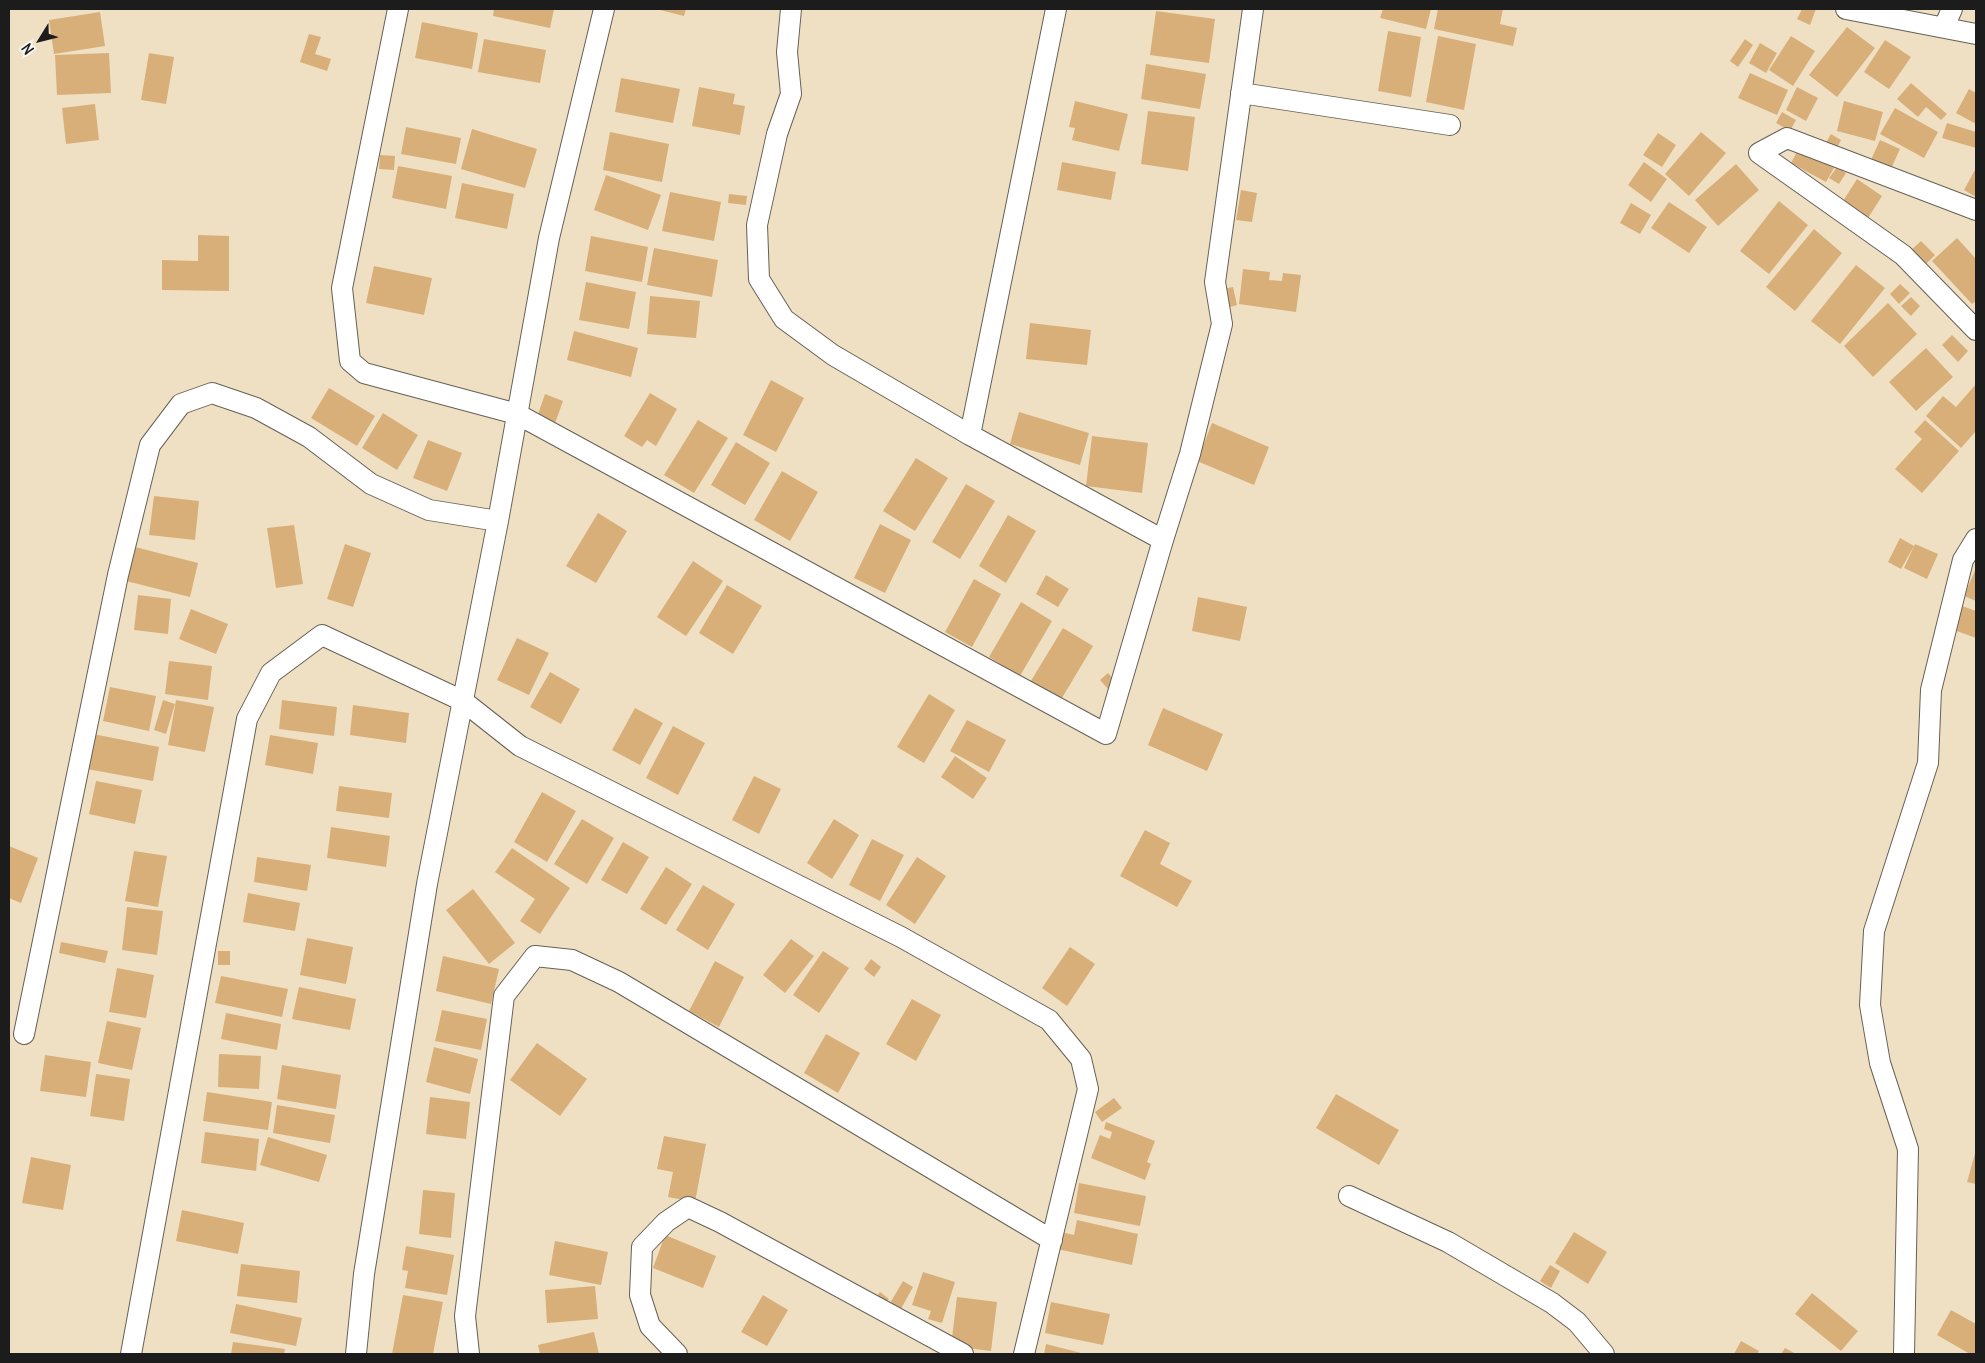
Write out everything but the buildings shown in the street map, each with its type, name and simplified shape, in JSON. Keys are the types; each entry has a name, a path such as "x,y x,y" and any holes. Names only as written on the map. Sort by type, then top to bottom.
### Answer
{"street":[{"path":"398,9 342,288 350,361 364,373 517,414 1106,734 1162,540 1190,454 1222,324 1215,282 1253,9"},
{"path":"356,1354 364,1274 419,933 498,521 549,238 604,9"},
{"path":"791,9 788,52 791,94 778,134 757,225 759,279 784,319 819,345 970,435 1162,540"},
{"path":"970,435 1056,9"},
{"path":"1846,9 1948,18 1976,34"},
{"path":"1241,93 1450,125"},
{"path":"1976,210 1787,138 1759,153 1904,255 1976,330"},
{"path":"24,1034 118,575 150,445 181,404 212,394 256,408 309,437 371,484 429,510 498,521"},
{"path":"1904,1354 1908,1149 1880,1063 1870,1005 1874,931 1928,763 1931,690 1963,560 1976,539"},
{"path":"131,1354 247,720 271,672 322,635 463,701 520,746 901,937 1049,1020 1081,1059 1088,1089 1024,1354"},
{"path":"468,1354 465,1316 504,996 535,956 572,960 619,982 1052,1240"},
{"path":"1349,1196 1448,1242 1552,1303 1577,1322 1604,1354"},
{"path":"673,1353 650,1326 640,1295 642,1246 666,1222 688,1207 720,1222 963,1354"}]}
